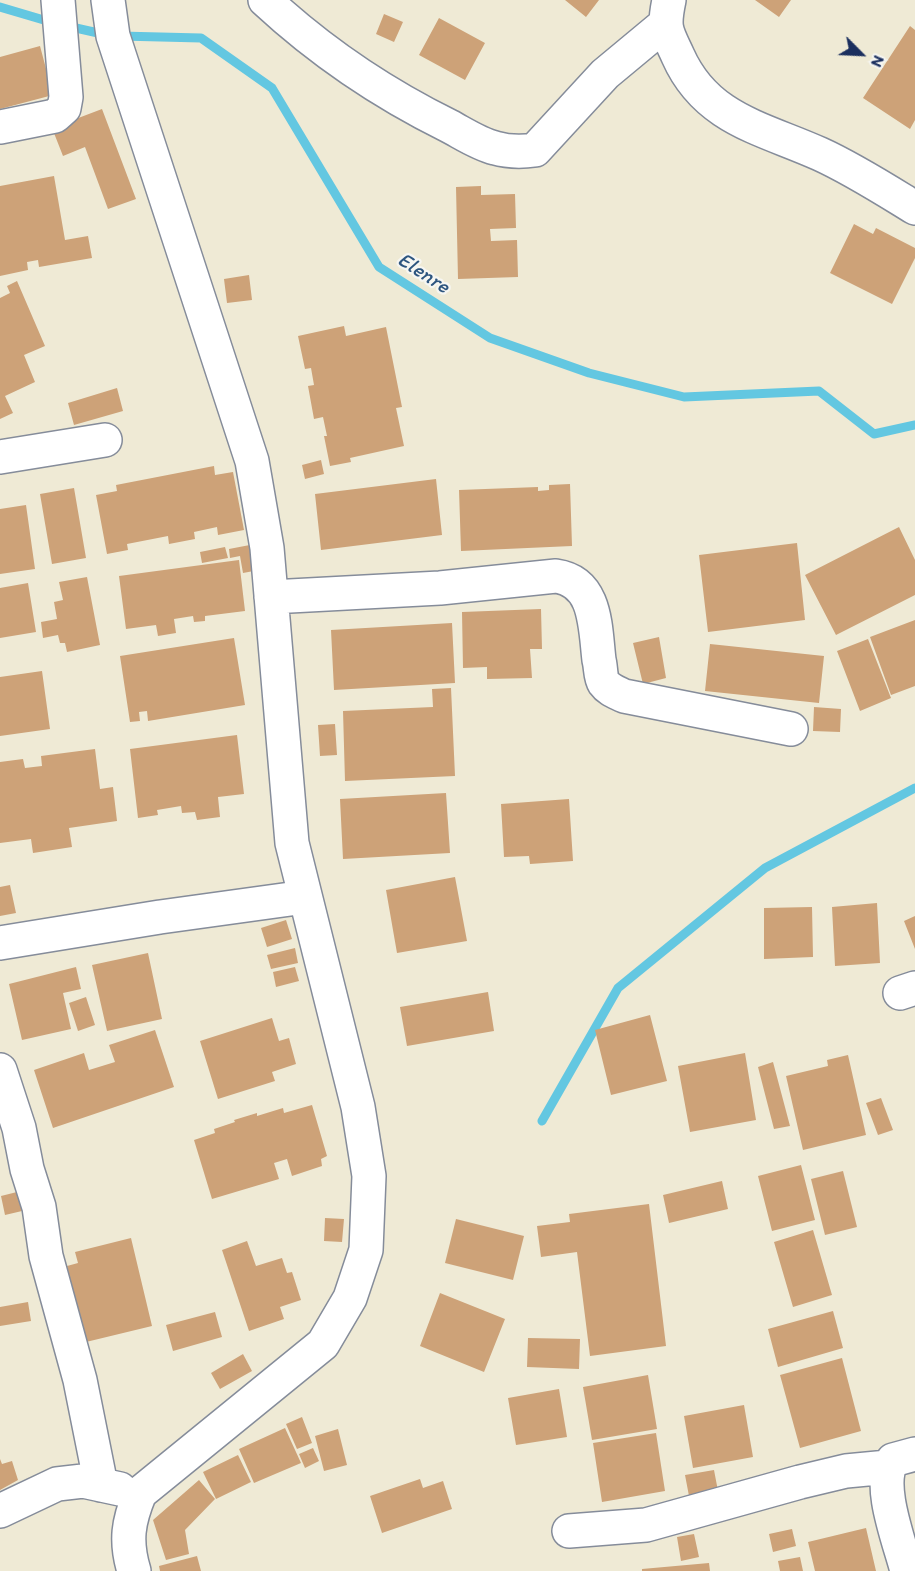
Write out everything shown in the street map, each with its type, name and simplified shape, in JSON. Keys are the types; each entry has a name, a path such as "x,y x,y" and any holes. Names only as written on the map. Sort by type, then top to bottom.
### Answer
{"street":[{"path":"0,127 55,116 64,108 66,97 57,0"},
{"path":"108,0 113,36 252,461 267,548 292,843 358,1107 369,1176 366,1250 350,1298 322,1344 140,1493 129,1520 129,1554 134,1571"},
{"path":"265,0 296,28 344,65 419,111 493,148 514,153 535,150 605,74 667,13 682,66 698,91 720,110 861,175 915,208"},
{"path":"0,457 105,440"},
{"path":"271,597 440,588 556,576 569,578 587,593 603,681 610,689 624,696 791,729"},
{"path":"0,944 160,917 306,897"},
{"path":"0,1070 19,1128 27,1168 39,1207 46,1256 80,1380 101,1485"},
{"path":"569,1531 646,1525 809,1480 902,1460"},
{"path":"902,1460 886,1490 907,1571"},
{"path":"0,1511 57,1484 83,1481 140,1493"}],"building":[{"path":"565,0 599,0 586,17"},
{"path":"755,0 791,0 779,17"},
{"path":"384,14 403,22 394,42 376,34"},
{"path":"439,18 485,43 465,80 419,55"},
{"path":"910,26 915,30 915,120 910,129 863,98"},
{"path":"40,46 53,95 0,109 0,57"},
{"path":"102,109 136,199 108,209 85,147 63,156 52,128"},
{"path":"54,176 65,240 88,236 92,258 39,267 38,260 27,262 28,270 0,276 0,186"},
{"path":"481,186 481,195 515,194 516,228 490,229 491,241 517,240 518,277 458,279 456,187"},
{"path":"854,224 873,234 876,228 915,248 915,258 892,304 830,273"},
{"path":"249,275 252,300 227,303 224,279"},
{"path":"17,281 45,346 24,355 35,382 5,396 13,413 0,419 0,298 10,293 7,286"},
{"path":"344,326 346,336 386,327 402,407 396,408 404,446 350,458 351,462 330,466 323,417 314,419 308,386 314,385 311,368 305,369 298,336"},
{"path":"117,388 123,411 74,425 68,403"},
{"path":"321,460 324,474 305,479 302,465"},
{"path":"214,466 215,475 233,472 244,530 218,535 217,527 194,532 195,539 169,544 168,536 127,544 128,550 107,554 96,495 117,491 116,485"},
{"path":"436,479 442,535 321,550 315,494"},
{"path":"570,484 572,546 461,551 459,490 538,487 538,491 549,490 549,485"},
{"path":"74,488 86,558 52,564 40,494"},
{"path":"26,505 35,569 0,574 0,509"},
{"path":"899,527 915,560 915,595 836,635 805,575"},
{"path":"797,543 805,620 708,632 699,555"},
{"path":"255,544 259,570 243,573 240,556 230,558 229,549"},
{"path":"225,547 228,558 202,563 200,552"},
{"path":"239,560 245,611 205,616 205,621 194,622 193,616 174,619 176,633 158,636 156,625 126,629 119,576"},
{"path":"87,577 100,645 67,652 65,643 60,643 58,635 43,638 41,622 57,619 54,602 63,600 59,582"},
{"path":"28,583 36,632 0,638 0,588"},
{"path":"541,609 542,649 530,649 532,678 487,679 487,667 463,668 462,612"},
{"path":"915,620 915,686 891,695 870,637"},
{"path":"452,623 455,683 334,690 331,630"},
{"path":"659,637 666,678 643,684 633,643"},
{"path":"234,638 245,705 148,721 147,711 139,712 140,721 130,722 120,656"},
{"path":"868,639 891,698 860,711 837,651"},
{"path":"710,644 824,656 819,703 705,691"},
{"path":"42,671 50,729 0,736 0,677"},
{"path":"451,688 455,776 345,781 343,711 433,707 432,689"},
{"path":"814,707 841,709 840,732 813,731"},
{"path":"335,724 337,755 320,756 318,725"},
{"path":"237,735 244,794 218,797 220,817 197,820 195,812 182,813 181,806 157,810 158,815 138,818 130,749"},
{"path":"95,749 100,789 113,787 117,821 69,828 72,847 33,853 31,839 0,843 0,762 23,759 25,768 42,766 41,756"},
{"path":"446,793 450,853 343,859 340,799"},
{"path":"569,799 573,861 530,864 529,856 504,857 501,804"},
{"path":"455,877 467,941 397,953 386,890"},
{"path":"10,885 16,913 0,916 0,887"},
{"path":"877,903 880,963 835,966 832,907"},
{"path":"812,907 813,957 764,959 764,908"},
{"path":"915,916 915,949 904,921"},
{"path":"286,920 292,939 267,947 261,928"},
{"path":"295,948 298,963 271,969 267,955"},
{"path":"148,953 162,1019 107,1031 92,965"},
{"path":"76,967 81,989 63,993 71,1029 22,1040 9,984"},
{"path":"295,967 299,981 276,987 273,972"},
{"path":"488,992 494,1031 407,1046 400,1007"},
{"path":"86,997 95,1025 78,1031 69,1003"},
{"path":"650,1015 667,1081 611,1095 595,1030"},
{"path":"272,1018 279,1041 289,1038 296,1064 272,1072 275,1081 218,1099 200,1041"},
{"path":"155,1030 174,1087 53,1128 34,1070 84,1053 89,1070 115,1062 109,1045"},
{"path":"745,1053 756,1120 690,1132 678,1066"},
{"path":"848,1055 866,1135 803,1150 786,1076 828,1066 827,1060"},
{"path":"773,1062 790,1126 774,1129 758,1067"},
{"path":"881,1098 893,1130 878,1135 866,1103"},
{"path":"312,1105 327,1156 321,1159 322,1166 292,1176 287,1159 274,1163 279,1179 212,1199 194,1140 215,1133 214,1129 235,1122 234,1120 257,1113 257,1116 283,1108 284,1113"},
{"path":"801,1165 815,1220 772,1231 758,1176"},
{"path":"843,1171 857,1227 825,1235 811,1179"},
{"path":"722,1181 728,1209 669,1223 663,1195"},
{"path":"17,1192 22,1211 5,1215 1,1196"},
{"path":"649,1204 666,1346 590,1356 577,1252 541,1257 537,1226 570,1222 569,1214"},
{"path":"325,1218 344,1219 342,1242 324,1241"},
{"path":"456,1219 524,1236 513,1280 445,1263"},
{"path":"813,1230 832,1295 793,1307 774,1242"},
{"path":"131,1238 152,1326 86,1342 67,1266 78,1263 75,1252"},
{"path":"247,1241 256,1266 282,1258 287,1273 292,1272 301,1300 280,1307 284,1319 249,1331 222,1250"},
{"path":"440,1293 505,1319 484,1372 420,1346"},
{"path":"28,1302 31,1321 0,1326 0,1307"},
{"path":"833,1311 843,1348 778,1367 768,1329"},
{"path":"215,1312 222,1337 173,1351 166,1325"},
{"path":"528,1338 580,1339 579,1369 527,1367"},
{"path":"243,1354 252,1371 220,1389 211,1373"},
{"path":"842,1358 861,1431 800,1448 780,1375"},
{"path":"648,1375 657,1429 592,1440 583,1387"},
{"path":"559,1389 567,1437 516,1445 508,1398"},
{"path":"744,1405 753,1457 693,1468 684,1416"},
{"path":"302,1417 312,1443 297,1449 286,1424"},
{"path":"285,1428 301,1463 254,1483 239,1449"},
{"path":"338,1429 347,1465 324,1471 315,1436"},
{"path":"656,1433 665,1491 602,1502 593,1443"},
{"path":"313,1448 319,1461 305,1468 299,1454"},
{"path":"238,1455 251,1482 216,1499 203,1472"},
{"path":"0,1459 2,1464 12,1461 18,1480 0,1490"},
{"path":"714,1470 718,1491 689,1496 685,1475"},
{"path":"420,1479 423,1488 443,1481 452,1509 382,1533 370,1496"},
{"path":"199,1480 215,1499 185,1530 189,1554 166,1560 153,1520"},
{"path":"866,1528 876,1571 815,1571 808,1542"},
{"path":"792,1529 796,1546 773,1552 769,1534"},
{"path":"694,1534 699,1557 681,1561 677,1537"},
{"path":"197,1556 201,1571 160,1571 159,1566"},
{"path":"800,1557 803,1571 780,1571 778,1561"},
{"path":"709,1563 710,1571 642,1571 642,1569"}],"waterway":[{"name":"Elenre","path":"0,7 54,23"},
{"name":"Elenre","path":"67,26 107,35"},
{"name":"Elenre","path":"120,36 201,38 272,88 379,267 490,338 589,373 684,397 819,391 874,434 915,425"},
{"path":"542,1121 618,988 765,868 915,788"}]}
